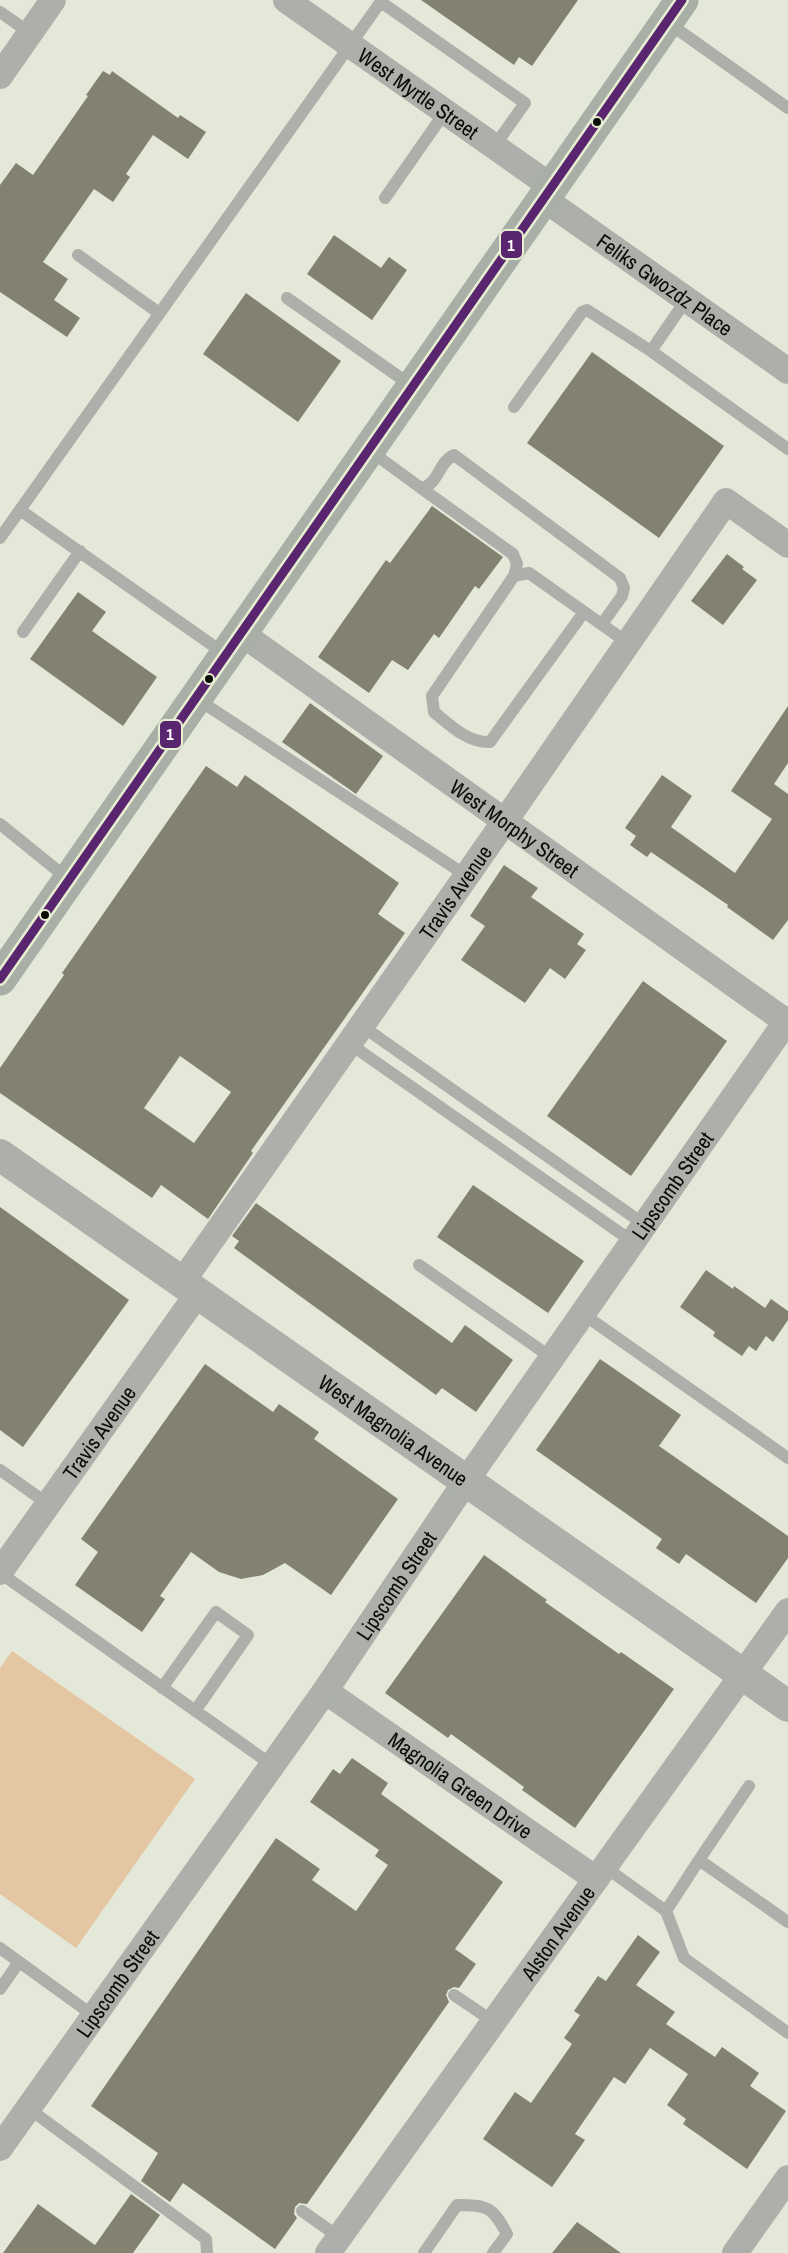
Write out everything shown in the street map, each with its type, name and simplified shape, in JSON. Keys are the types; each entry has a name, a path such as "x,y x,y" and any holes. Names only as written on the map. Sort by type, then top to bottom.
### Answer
{"main road":[{"path":"0,979 676,6"}],"street":[{"path":"0,76 53,0"},
{"name":"West Myrtle Street","path":"286,0 310,11 350,45 494,147 548,193"},
{"name":"Feliks Gwozdz Place","path":"548,193 686,300 787,369"},
{"name":"Travis Avenue","path":"0,1573 48,1504 356,1035 726,501 788,545"},
{"name":"West Morphy Street","path":"234,644 506,821 787,1021"},
{"name":"Lipscomb Street","path":"0,2148 325,1691 466,1481 787,1021"},
{"name":"West Magnolia Avenue","path":"0,1155 788,1706"},
{"name":"Alston Avenue","path":"334,2245 788,1611"},
{"name":"Magnolia Green Drive","path":"325,1691 600,1874"},
{"path":"735,2253 788,2178"}],"lane":[{"path":"0,538 381,1 525,103 494,147"},
{"path":"676,6 788,108"},
{"path":"0,12 30,33"},
{"path":"384,198 445,112"},
{"path":"78,255 159,314"},
{"path":"287,298 413,386"},
{"path":"651,351 686,300"},
{"path":"514,407 582,312 587,310 651,351 788,449"},
{"path":"369,450 513,554 517,564 514,576 432,696 434,712 455,729 477,742 490,742 585,612"},
{"path":"421,488 429,486 448,458 453,455 621,578 624,588 622,596 602,624"},
{"path":"20,510 80,551 234,644"},
{"path":"23,632 80,551"},
{"path":"514,576 529,573 628,643"},
{"path":"196,698 467,876"},
{"path":"0,824 69,879"},
{"path":"356,1035 639,1234"},
{"path":"356,1035 639,1234"},
{"path":"419,1265 552,1358"},
{"path":"583,1314 788,1458"},
{"path":"0,1470 48,1504"},
{"path":"0,1573 272,1765"},
{"path":"162,1688 216,1612 248,1635 195,1711"},
{"path":"666,1911 749,1786"},
{"path":"699,1860 788,1922"},
{"path":"600,1874 666,1911 684,1958 788,2033"},
{"path":"0,1948 94,2016"},
{"path":"0,1989 19,1962"},
{"path":"454,1995 494,2022"},
{"path":"28,2108 206,2239 207,2253"},
{"path":"424,2253 457,2205 482,2205 498,2216 507,2234 493,2253"},
{"path":"302,2211 334,2245"}],"shaded area":[{"path":"12,1651 195,1779 76,1948 0,1894 0,1668"}],"building":[{"path":"421,0 578,0 532,66 519,57 514,65"},
{"path":"103,71 110,75 112,71 178,118 180,115 206,132 188,159 153,135 126,174 130,177 113,202 94,189 43,262 68,279 54,300 80,318 67,337 0,292 0,185 16,163 33,175"},
{"path":"334,235 381,268 389,257 407,270 372,320 307,274"},
{"path":"246,293 341,361 298,422 203,354"},
{"path":"592,352 724,446 659,538 527,443"},
{"path":"432,506 503,557 479,589 475,586 439,638 434,634 408,670 392,660 369,693 318,657 386,560 390,563"},
{"path":"727,554 757,580 723,625 691,601"},
{"path":"78,592 106,612 92,631 157,677 123,726 30,659"},
{"path":"310,703 383,756 356,794 282,742"},
{"path":"788,706 788,763 774,784 788,794 788,920 773,940 727,907 728,905 651,852 647,857 630,845 636,836 625,828 662,775 692,796 671,827 735,873 772,819 731,791"},
{"path":"206,766 237,787 245,775 399,883 378,914 405,933 251,1151 253,1153 208,1219 161,1185 152,1198 0,1093 0,1068 64,975 62,973","holes":["180,1056 231,1092 194,1143 144,1108"]},
{"path":"504,865 538,888 531,897 584,934 577,944 586,950 565,979 550,968 525,1003 461,960 485,926 470,916"},
{"path":"643,981 727,1041 631,1176 547,1116"},
{"path":"473,1185 584,1261 548,1313 437,1237"},
{"path":"256,1203 452,1343 465,1325 513,1360 476,1412 442,1388 436,1395 234,1248 239,1241 232,1236"},
{"path":"0,1207 129,1300 23,1447 0,1430"},
{"path":"706,1270 765,1308 771,1299 788,1311 788,1320 773,1342 766,1336 756,1351 749,1346 742,1356 713,1336 715,1332 680,1307"},
{"path":"600,1359 681,1415 659,1446 788,1536 788,1558 756,1603 686,1554 679,1564 656,1548 662,1539 536,1450"},
{"path":"205,1364 273,1412 279,1404 319,1432 314,1439 398,1499 331,1595 285,1563 263,1575 241,1579 219,1572 191,1552 160,1596 165,1599 142,1632 75,1585 98,1552 81,1539"},
{"path":"484,1555 547,1600 545,1602 674,1689 575,1828 522,1790 524,1787 451,1734 448,1738 385,1693"},
{"path":"352,1758 388,1783 381,1794 503,1882 455,1949 476,1964 459,1988 454,1987 448,1990 446,1995 449,2002 307,2204 299,2203 295,2207 294,2214 297,2218 275,2249 183,2183 170,2202 141,2181 158,2153 91,2106 276,1838 320,1869 312,1880 356,1911 388,1865 375,1856 379,1850 310,1802 333,1769 340,1774"},
{"path":"638,1935 660,1952 636,1985 675,2012 666,2024 715,2057 722,2047 759,2073 750,2086 786,2111 747,2169 683,2124 686,2119 667,2105 688,2074 650,2048 625,2084 614,2077 575,2134 585,2140 552,2187 483,2139 515,2092 531,2103 572,2044 564,2038 580,2015 574,2011 598,1976 606,1981"},
{"path":"131,2194 160,2215 133,2253 3,2253 38,2204 95,2245"},
{"path":"577,2222 621,2253 552,2253"}],"transit line":[{"name":"1","path":"0,979 682,0"}]}
